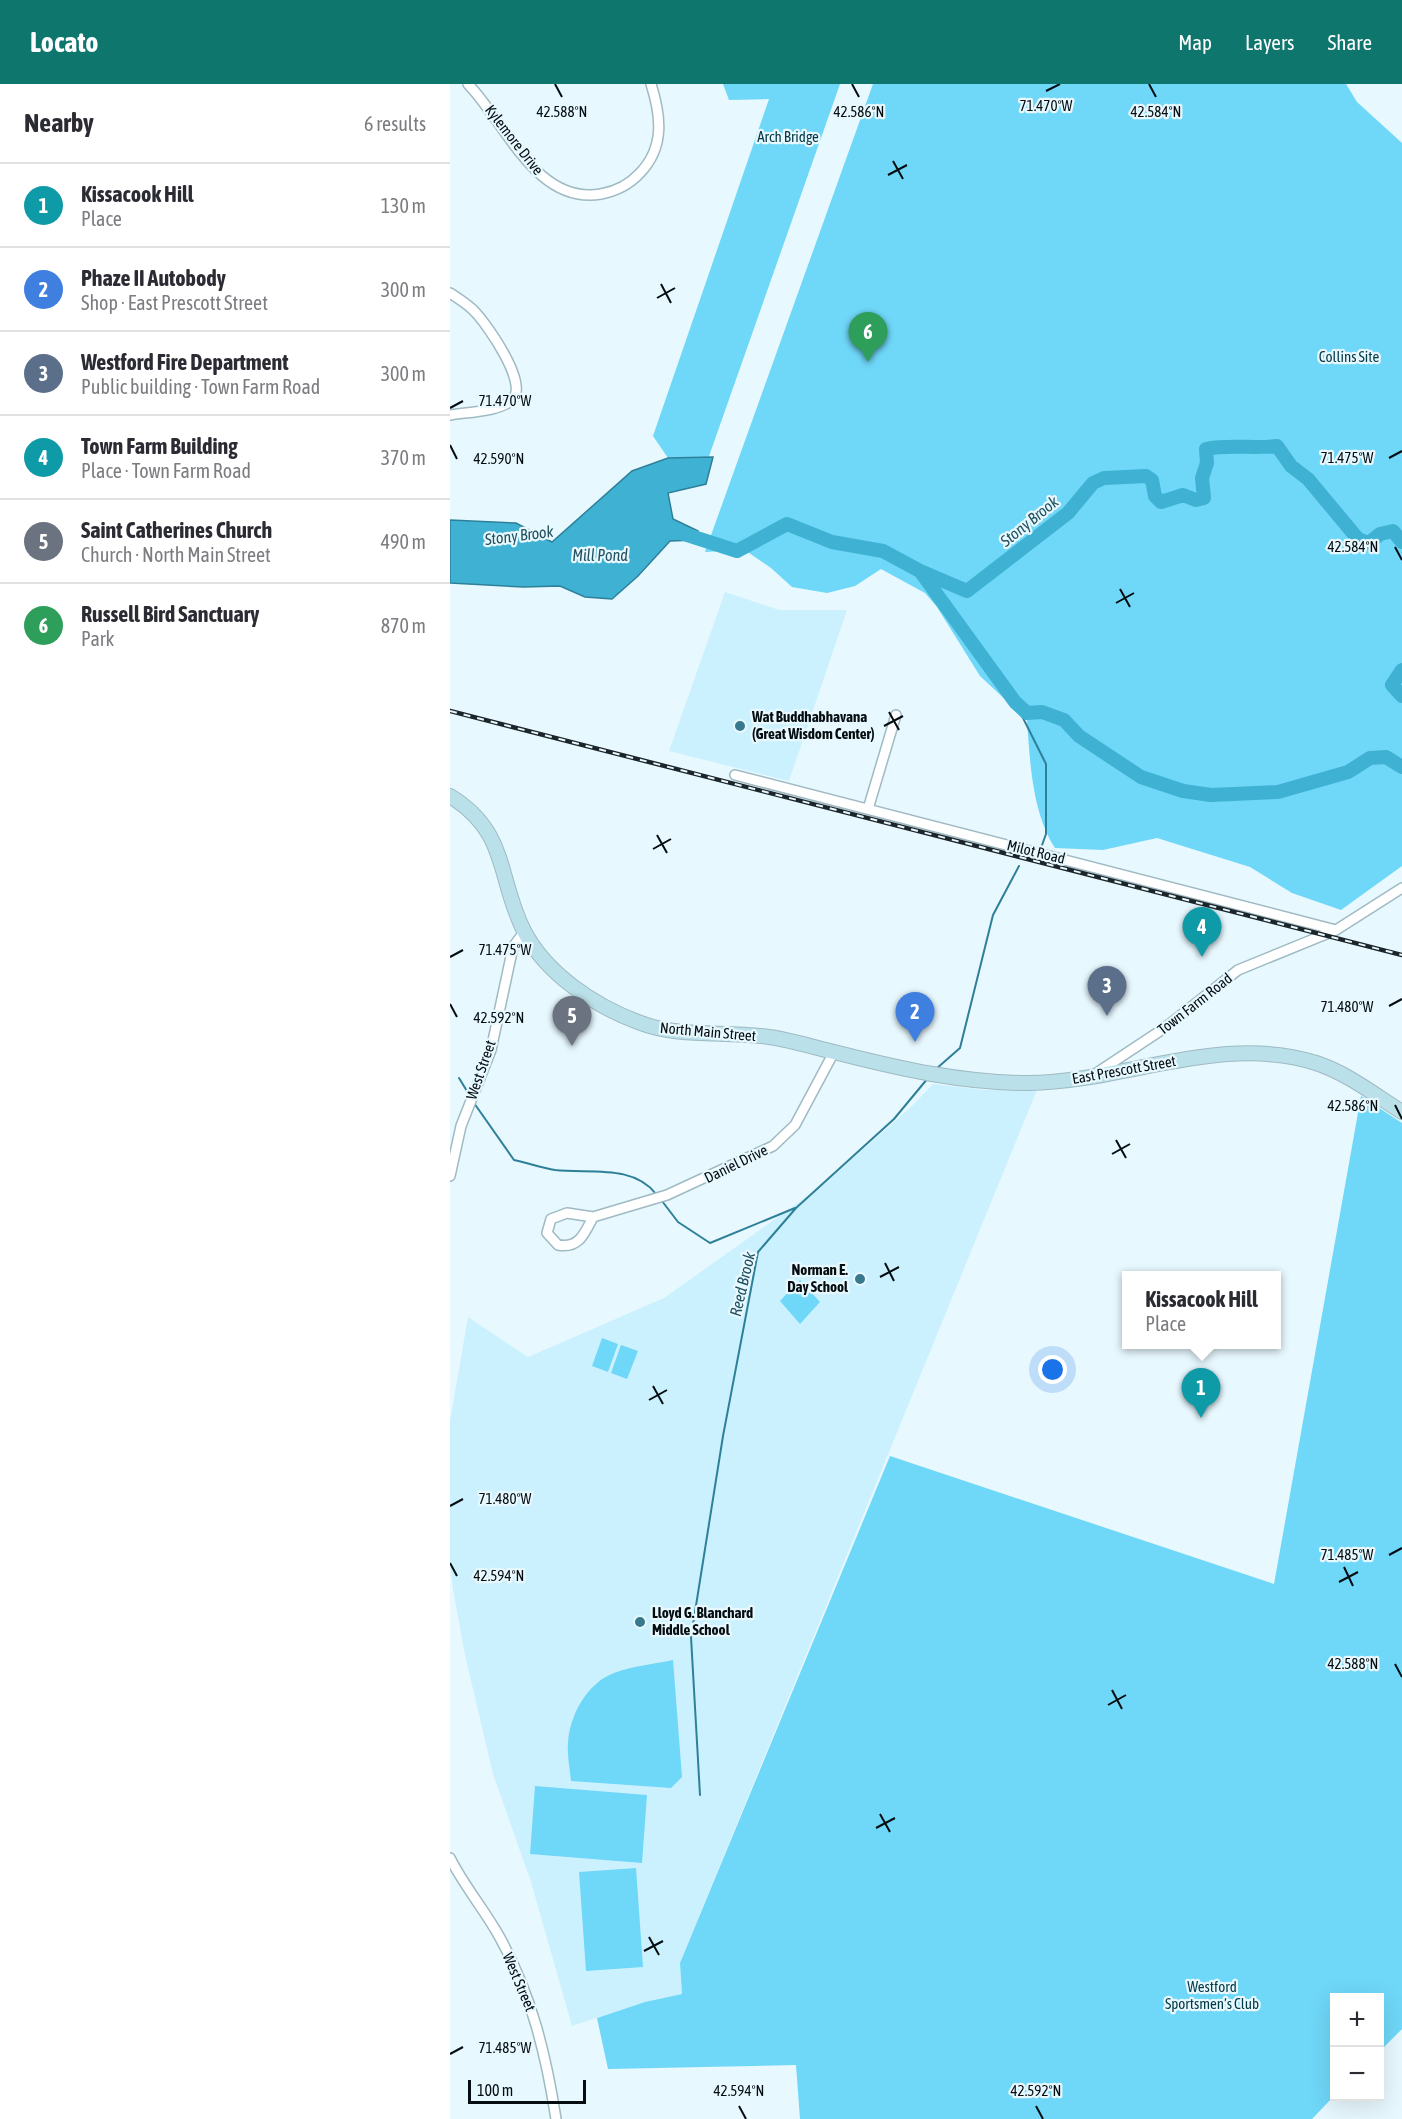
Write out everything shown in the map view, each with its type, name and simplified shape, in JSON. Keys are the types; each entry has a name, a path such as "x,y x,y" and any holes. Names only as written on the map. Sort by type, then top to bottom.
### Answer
{"main road":[{"name":"North Main Street","path":"450,796 480,819 491,835 524,932 544,958 580,992 607,1009 637,1022 673,1032 766,1036 834,1052"},
{"name":"East Prescott Street","path":"834,1052 931,1075 992,1082 1089,1079 1220,1054 1274,1054 1319,1064 1351,1079 1402,1112"}],"street":[{"name":"Kylemore Drive","path":"468,84 544,179 561,190 585,196 605,193 629,184 653,157 660,128 651,84"},
{"path":"450,293 474,310 488,329 510,365 517,392 511,401 501,405 450,415"},
{"path":"868,809 896,715"},
{"name":"Milot Road","path":"735,774 1336,930"},
{"name":"Town Farm Road","path":"1089,1079 1167,1027 1238,970 1336,930 1402,888"},
{"name":"West Street","path":"450,1176 461,1126 491,1050 513,947 524,932"},
{"name":"Daniel Drive","path":"593,1217 580,1241 573,1245 558,1245 547,1233 551,1219 562,1213 593,1217 675,1192 773,1146 795,1125 834,1052"},
{"name":"West Street","path":"450,1858 462,1881 497,1933 525,1991 541,2037 556,2119"}],"shaded area":[{"path":"725,592 779,610 847,610 789,781 669,751"},
{"name":"Lloyd G. Blanchard Middle School","path":"933,1084 984,1090 1037,1090 680,1963 682,1994 645,2002 572,2026 531,1882 493,1774 465,1655 453,1589 450,1564 450,1421 468,1317 528,1357 664,1298 823,1185 913,1105"}],"green space":[{"name":"Arch Bridge","path":"723,84 840,84 708,459 668,458 653,436 769,99 729,100"},
{"name":"Collins Site","path":"873,84 1346,84 1357,102 1402,143 1402,866 1341,910 1292,893 1250,867 1157,838 1103,850 1055,848 1041,819 1033,786 1027,720 980,676 937,607 925,593 881,569 855,586 827,593 792,587 771,568 736,544 722,551 705,552"},
{"name":"Westford Sportsmen’s Club","path":"1361,1096 1402,1123 1402,2029 1384,2047 1384,1993 1330,1993 1330,2100 1312,2119 800,2119 796,2065 608,2069 597,2018 645,2002 682,1994 680,1963 890,1456 1274,1584"},
{"path":"800,1280 820,1302 800,1324 780,1301"},
{"path":"602,1338 618,1344 608,1372 592,1366"},
{"path":"621,1345 638,1351 627,1379 611,1373"},
{"path":"673,1660 682,1777 671,1788 571,1781 568,1753 569,1733 576,1712 588,1692 604,1678 614,1673"},
{"path":"535,1786 647,1795 642,1863 530,1854"},
{"path":"636,1868 643,1967 586,1971 579,1872"}],"water":[{"name":"Mill Pond","path":"713,457 706,484 668,493 673,519 698,531 695,540 670,541 638,576 612,599 585,597 560,586 523,587 450,583 450,520 516,523 552,542 632,471 668,458"}],"waterway":[{"name":"Stony Brook","path":"920,571 967,591 1068,513 1093,483 1104,478 1146,476 1152,480 1155,496 1161,502 1183,495 1196,500 1204,498 1202,478 1207,463 1206,449 1223,447 1277,446 1291,466 1308,479 1358,539 1369,543 1380,534 1393,531 1402,542"},
{"name":"Stony Brook","path":"678,532 737,551 787,524 832,542 883,551 920,571 1015,702 1027,713 1042,712 1064,720 1079,736 1141,777 1183,791 1211,795 1278,792 1348,772 1370,758 1386,757 1402,767"},
{"name":"Stony Brook","path":"1402,670 1392,685 1402,696"},
{"path":"1015,702 1046,764 1046,834 1041,848"},
{"name":"Reed Brook","path":"936,1069 960,1048 993,915 1019,866"},
{"path":"459,1078 470,1096"},
{"name":"Reed Brook","path":"700,1795 691,1637 723,1436 758,1252 796,1208 894,1119 928,1078"},
{"path":"474,1103 514,1160 555,1170 623,1174 635,1178 656,1194"},
{"path":"662,1201 678,1222 710,1243 795,1208"}],"railway":[{"path":"450,711 1402,955"}],"place":[{"name":"Russell Bird Sanctuary","path":"868,362"},
{"name":"Wat Buddhabhavana (Great Wisdom Center)","path":"740,726"},
{"name":"Town Farm Building","path":"1202,957"},
{"name":"Westford Fire Department","path":"1107,1016"},
{"name":"Phaze II Autobody","path":"915,1042"},
{"name":"Saint Catherines Church","path":"572,1046"},
{"name":"Norman E. Day School","path":"860,1279"},
{"name":"Kissacook Hill","path":"1201,1418"},
{"name":"Lloyd G. Blanchard Middle School","path":"640,1622"}]}
